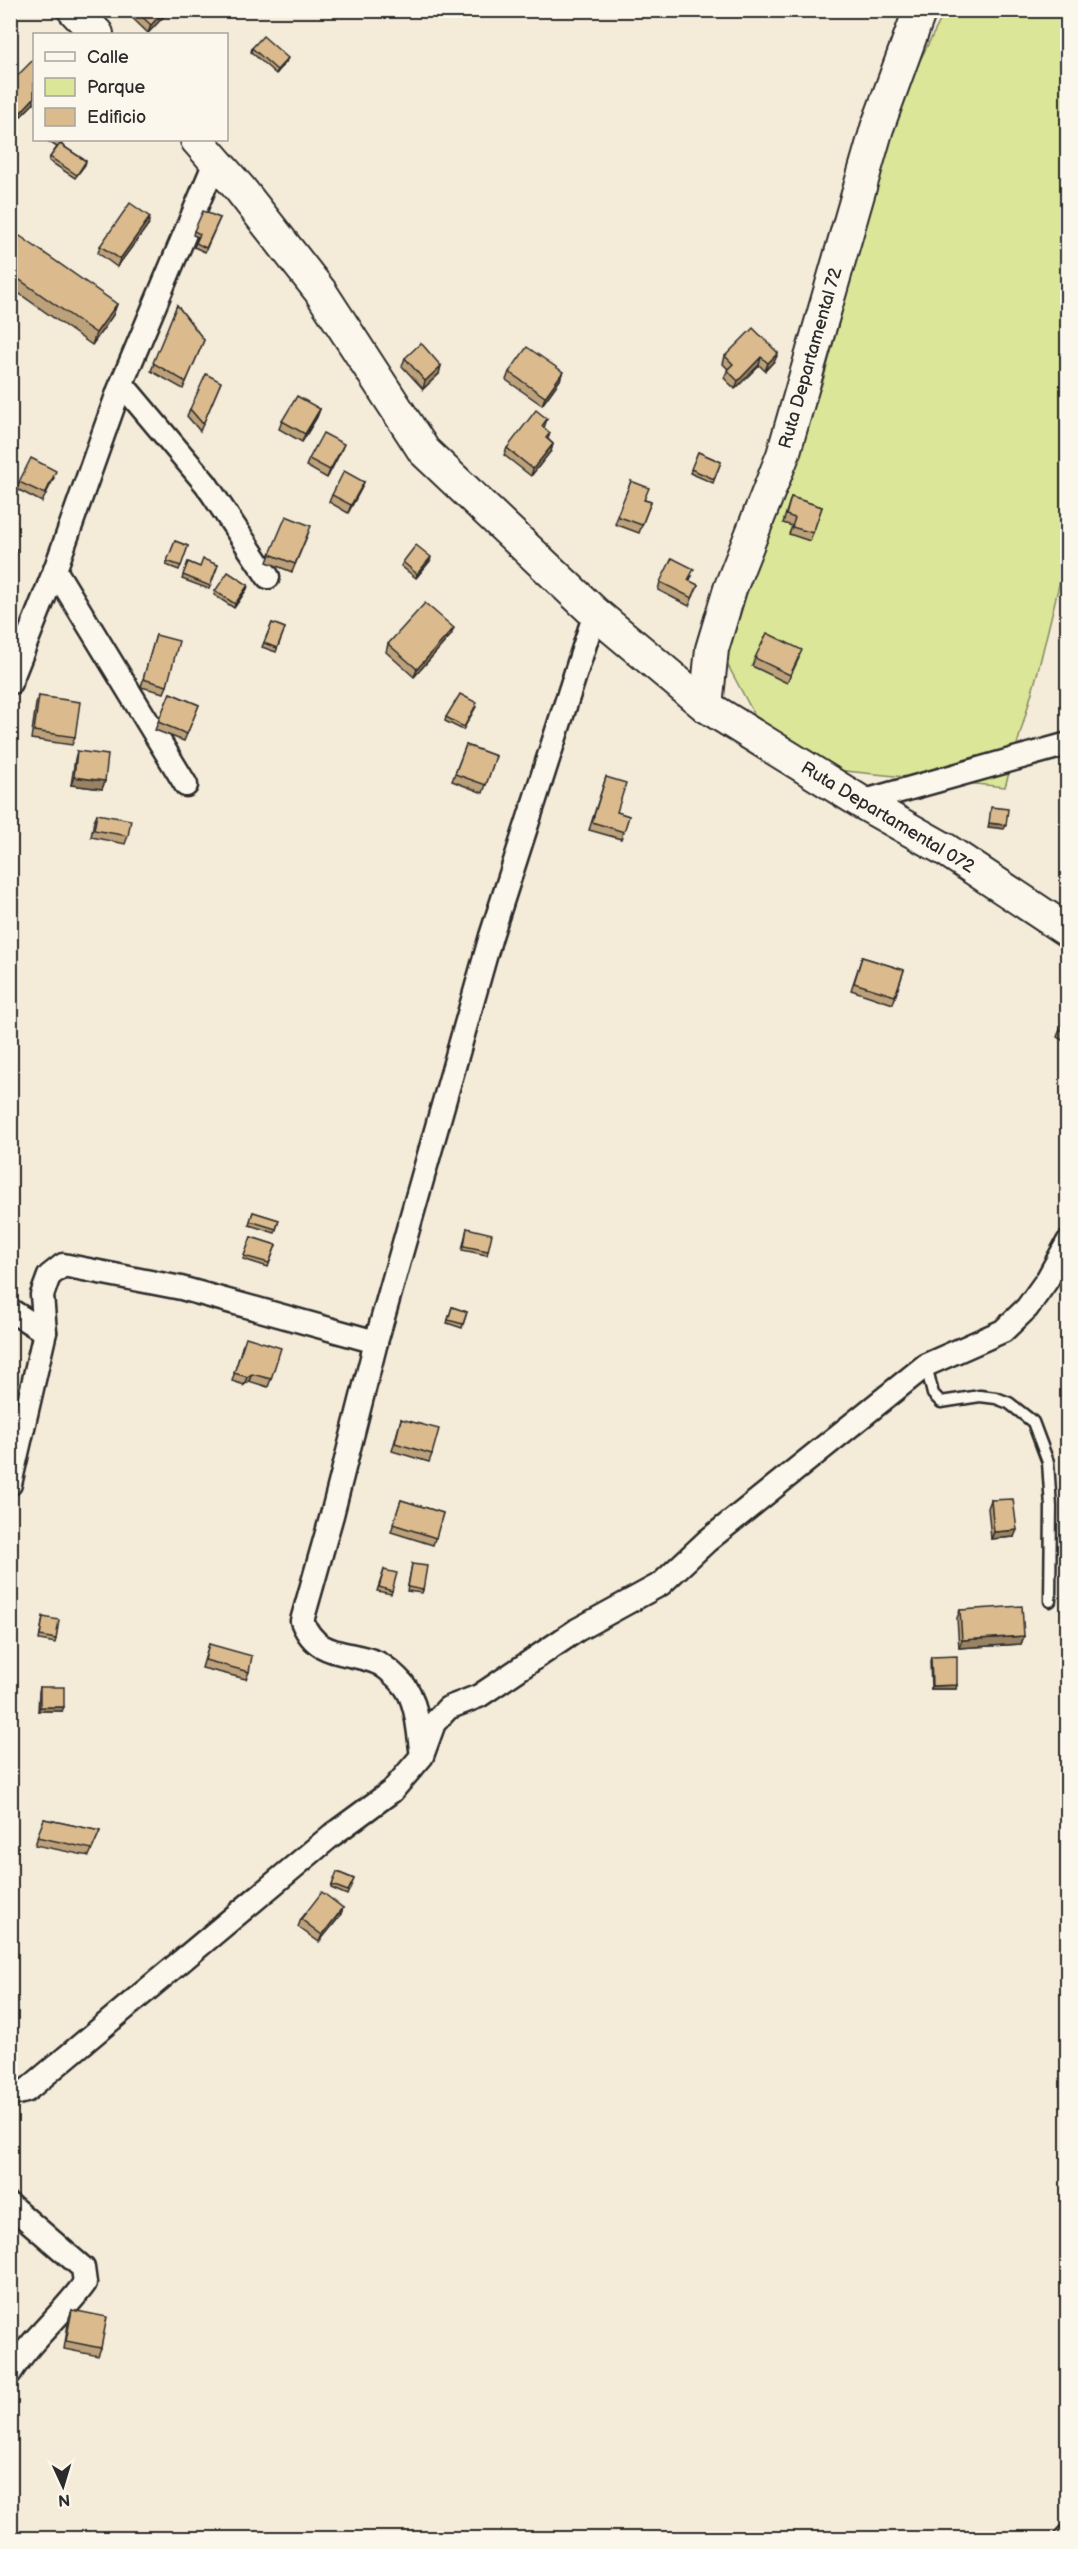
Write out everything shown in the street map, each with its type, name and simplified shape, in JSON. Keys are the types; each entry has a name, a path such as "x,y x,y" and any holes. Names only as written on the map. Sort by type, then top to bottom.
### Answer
{"main road":[{"name":"Ruta Departamental 72","path":"706,706 712,649 730,589 783,455 815,351 846,231 870,151 920,10"},
{"name":"Ruta Departamental 072","path":"207,150 320,291 424,451 596,613 706,706 861,802 946,850 1068,931"}],"street":[{"path":"10,683 55,570 207,150"},
{"path":"122,384 206,484 268,577"},
{"path":"55,570 186,785"},
{"path":"422,1756 415,1712 404,1685 380,1664 326,1649 308,1636 302,1621 376,1342 492,936 596,613"},
{"path":"861,802 1068,744"},
{"path":"10,2095 26,2091 332,1835 392,1791 422,1756 434,1724 448,1708 479,1696 577,1630 661,1584 707,1541 926,1365 1003,1331 1027,1308 1047,1280 1068,1242"},
{"path":"10,1484 45,1332 42,1295 49,1276 63,1265 181,1288 376,1342"},
{"path":"10,1310 45,1332"},
{"path":"10,2205 83,2268 85,2283 74,2298 25,2350 10,2373"}],"lane":[{"path":"926,1365 933,1394 941,1402 980,1395 996,1398 1009,1403 1033,1422 1048,1462 1051,1508 1050,1601"}],"green space":[{"path":"945,11 1067,11 1067,552 1038,671 1005,787 825,769 755,716 724,658 747,580 786,484 823,381 877,183 908,84"}],"building":[{"path":"135,10 165,10 151,25"},
{"path":"263,36 288,58 277,70 252,48"},
{"path":"33,60 33,99 21,112 10,102 10,83"},
{"path":"60,144 86,161 77,175 50,157"},
{"path":"130,203 150,217 120,259 100,246"},
{"path":"203,211 220,218 206,248 196,243 200,234 194,231"},
{"path":"20,236 117,304 96,333 10,273 10,249"},
{"path":"177,305 204,340 186,382 153,363"},
{"path":"753,328 778,353 768,363 761,357 738,381 727,370 733,364 725,356"},
{"path":"421,343 441,366 425,381 405,358"},
{"path":"527,347 563,372 545,397 509,372"},
{"path":"206,374 221,382 203,424 190,409"},
{"path":"297,396 320,409 305,434 282,421"},
{"path":"536,410 547,419 542,426 550,433 546,438 553,444 533,469 507,448"},
{"path":"323,433 344,444 330,470 309,459"},
{"path":"698,452 721,462 714,479 691,469"},
{"path":"31,458 56,471 45,494 19,482"},
{"path":"344,471 364,482 351,505 332,495"},
{"path":"631,481 649,488 644,500 651,502 642,525 617,516"},
{"path":"791,497 822,507 813,533 792,527 795,518 786,515"},
{"path":"286,516 311,526 295,564 270,554"},
{"path":"175,541 188,546 181,566 167,561"},
{"path":"416,545 431,557 417,574 403,562"},
{"path":"10,548 17,549 13,576 10,576"},
{"path":"672,558 694,569 688,580 698,585 692,598 660,582"},
{"path":"203,559 218,565 210,586 183,575 188,562 200,567"},
{"path":"228,572 248,585 235,604 215,591"},
{"path":"425,603 454,628 417,669 388,644"},
{"path":"272,623 285,628 277,648 264,643"},
{"path":"767,633 802,650 790,675 755,658"},
{"path":"156,635 179,641 167,686 143,679"},
{"path":"170,693 199,705 187,734 158,722"},
{"path":"460,694 477,703 464,727 446,717"},
{"path":"39,696 80,702 75,737 34,731"},
{"path":"466,745 496,756 486,785 455,774"},
{"path":"77,751 108,755 105,781 74,777"},
{"path":"606,777 626,783 617,812 629,816 624,832 592,822"},
{"path":"991,807 1008,809 1006,825 989,823"},
{"path":"97,814 131,820 128,836 94,830"},
{"path":"862,957 904,970 895,996 854,983"},
{"path":"1068,1017 1068,1034 1060,1029"},
{"path":"253,1212 279,1220 276,1229 250,1221"},
{"path":"467,1228 492,1234 488,1251 464,1246"},
{"path":"251,1237 276,1245 269,1263 244,1256"},
{"path":"452,1307 467,1312 463,1324 448,1320"},
{"path":"246,1337 281,1348 271,1379 252,1374 247,1377 234,1373"},
{"path":"401,1419 439,1429 432,1454 395,1443"},
{"path":"1013,1499 1017,1530 994,1532 991,1500"},
{"path":"401,1500 443,1513 436,1538 393,1524"},
{"path":"412,1564 427,1566 423,1590 408,1587"},
{"path":"384,1570 397,1573 392,1591 379,1587"},
{"path":"1022,1606 1024,1636 962,1640 960,1610"},
{"path":"43,1617 59,1620 56,1639 40,1636"},
{"path":"209,1644 252,1656 249,1672 205,1660"},
{"path":"957,1656 957,1685 932,1686 931,1657"},
{"path":"40,1687 64,1687 64,1707 40,1707"},
{"path":"44,1819 100,1831 92,1849 37,1837"},
{"path":"337,1872 354,1879 348,1891 332,1885"},
{"path":"322,1892 343,1908 322,1935 301,1919"},
{"path":"72,2310 107,2317 101,2348 66,2341"}]}
